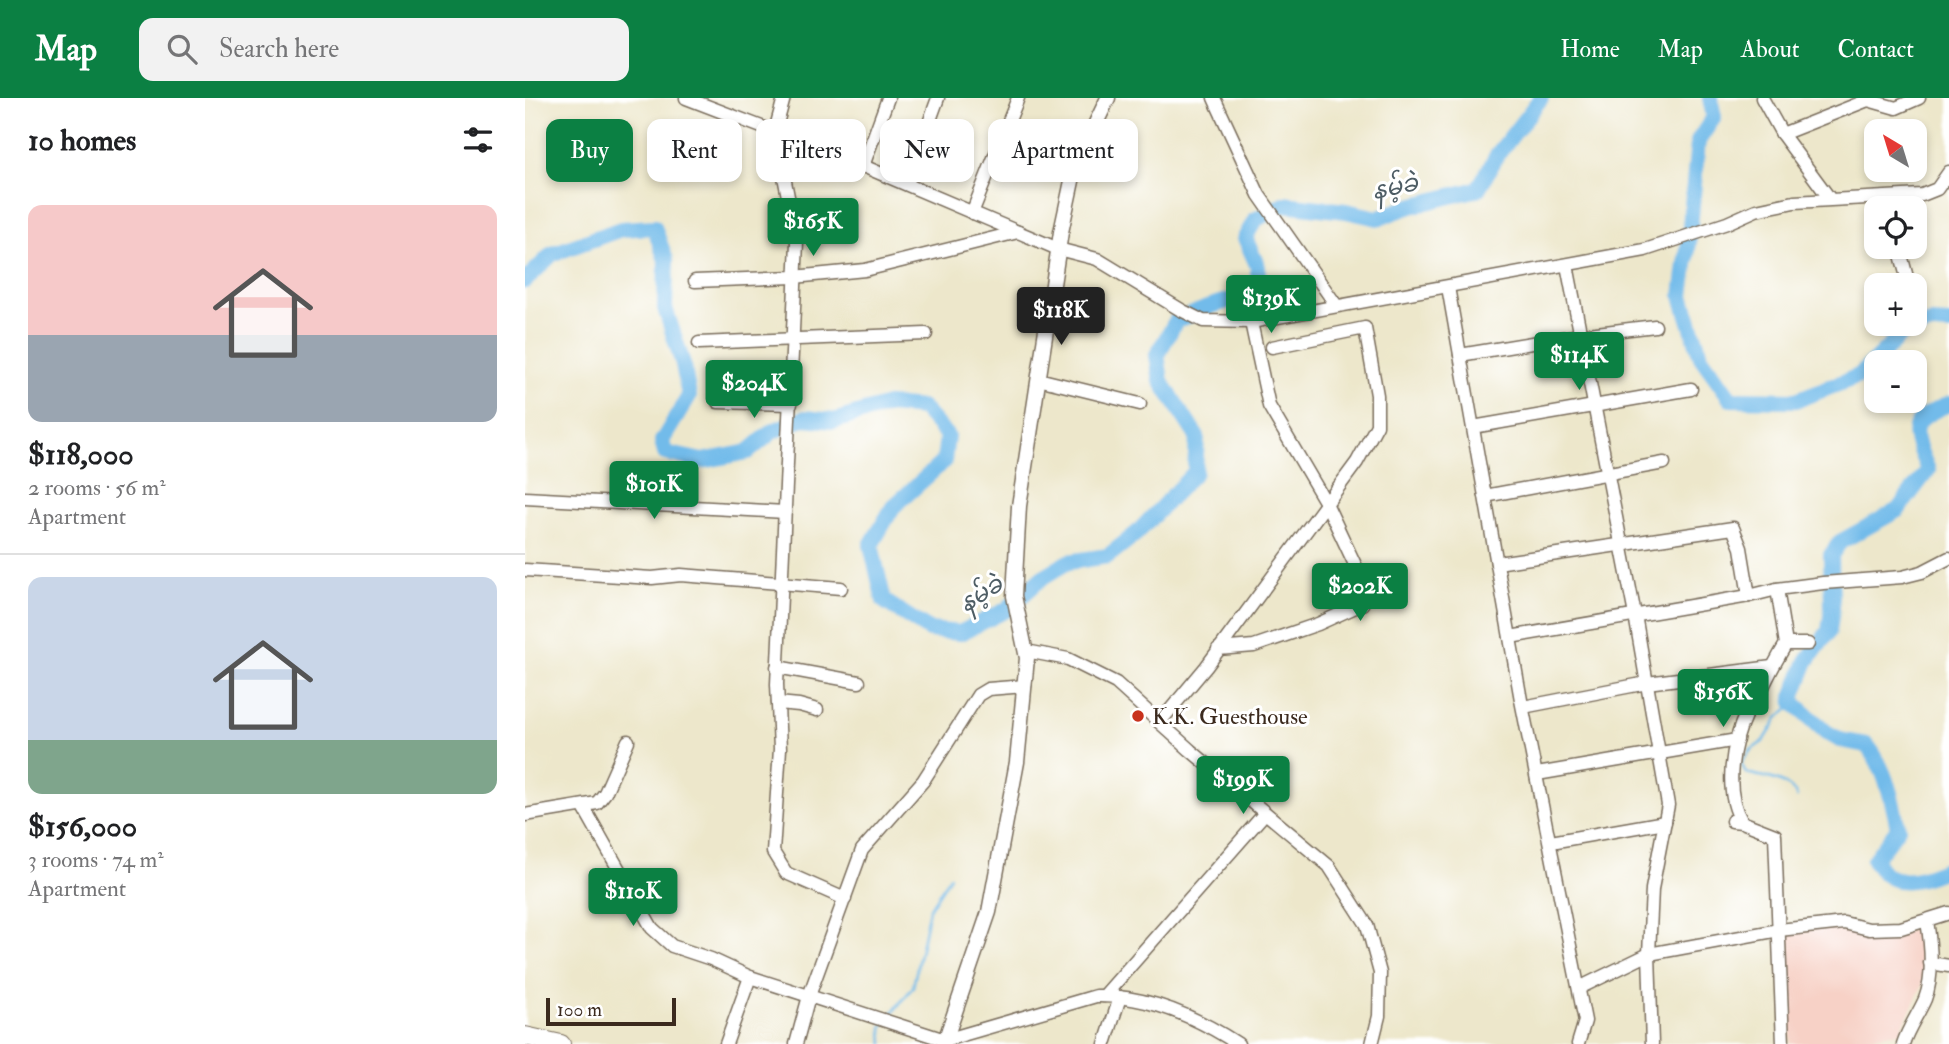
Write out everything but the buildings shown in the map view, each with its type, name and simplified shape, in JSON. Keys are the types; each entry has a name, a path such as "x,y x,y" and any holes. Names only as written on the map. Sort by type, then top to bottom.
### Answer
{"highway":[{"path":"525,1037 561,1044"}],"main road":[{"path":"945,1042 989,912 1017,762 1027,659 1015,602 1019,506 1058,249 1075,167 1108,98"}],"street":[{"path":"688,98 756,124"},
{"path":"779,119 785,98"},
{"path":"866,158 888,98"},
{"path":"907,184 938,98"},
{"path":"972,213 1019,98"},
{"path":"1214,98 1259,195 1336,305"},
{"path":"1762,98 1781,134 1831,199"},
{"path":"1781,134 1867,99 1896,107 1919,98"},
{"path":"866,167 1058,249 1097,259 1203,321 1251,321 1645,250 1727,223 1756,210 1794,202 1831,199 1864,201"},
{"path":"1918,196 1937,189 1949,172"},
{"path":"785,182 797,242 777,667 781,749 773,852 786,873 845,899"},
{"path":"1937,189 1949,196"},
{"path":"695,281 794,277 865,270 1018,232"},
{"path":"1567,265 1635,615 1668,805 1652,890 1649,954 1652,1044"},
{"path":"1448,287 1523,707 1585,1021 1578,1044"},
{"path":"1218,649 1254,646 1318,624 1362,604 1366,597 1358,570 1326,503 1269,406 1251,321"},
{"path":"1460,355 1580,335 1655,326"},
{"path":"1160,722 1218,649 1357,462 1377,425 1377,395 1366,328 1272,347"},
{"path":"699,343 926,334"},
{"path":"1038,379 1140,404"},
{"path":"1473,427 1691,389"},
{"path":"717,402 790,409"},
{"path":"1485,496 1664,463"},
{"path":"525,498 785,512"},
{"path":"1497,563 1733,528 1741,548 1749,596"},
{"path":"1510,637 1777,589 1902,578 1949,558"},
{"path":"525,570 652,578 681,575 841,588"},
{"path":"1777,589 1786,644 1758,697 1748,709 1737,740 1732,772 1737,822 1775,835 1783,1044"},
{"path":"1786,644 1808,645"},
{"path":"1026,651 1068,659 1115,683 1190,750 1329,866 1367,925 1380,973 1379,1016 1372,1044"},
{"path":"777,667 859,682"},
{"path":"1523,707 1647,683 1772,667"},
{"path":"796,1044 809,996 862,850 923,781 978,695 988,689 1025,686"},
{"path":"778,703 817,710"},
{"path":"1537,774 1737,740"},
{"path":"525,815 597,803 605,793 628,741"},
{"path":"583,806 652,928 672,946 750,976 881,1018 945,1042 961,1035 1096,996 1104,996 1146,1001 1170,1008 1238,1044"},
{"path":"1104,996 1265,813"},
{"path":"1551,842 1665,822"},
{"path":"1579,988 1649,954 1779,930 1844,923 1869,929 1901,928 1949,913"},
{"path":"1903,1044 1907,1031 1926,997 1932,950 1927,921"},
{"path":"1930,963 1949,966"},
{"path":"726,1044 750,976"},
{"path":"1105,1044 1119,997"},
{"path":"961,1035 975,1044"}],"shaded area":[{"path":"1829,926 1871,933 1923,930 1928,951 1922,986 1900,1032 1824,1044 1791,1044 1785,932"}],"waterway":[{"name":"နမ့်ခဲ","path":"525,281 552,254 621,229 654,227 666,260 665,308 683,364 689,396 662,441 665,453 702,461 748,452 773,431 805,418 834,421 888,405 922,408 947,436 944,461 893,507 871,545 884,601 929,630 960,633 1006,610 1043,577 1068,562 1108,556 1137,533 1195,472 1197,437 1161,381 1157,355 1176,321 1214,305 1258,292 1258,267 1245,238 1255,220 1284,204 1346,211 1378,218 1411,206 1478,189 1497,155 1541,98"},
{"name":"နမ့်ခဲ","path":"1690,227 1698,141 1714,117 1710,98"},
{"path":"1689,241 1682,296 1701,357 1731,399 1796,400 1859,376 1902,334 1931,323 1949,324"},
{"path":"1949,404 1918,423 1916,437 1928,470 1898,510 1840,542 1831,555 1832,608 1829,631 1807,661 1793,697 1794,703 1826,732 1840,740 1867,745 1874,754 1891,795 1898,828 1874,860 1882,871 1892,878 1908,880 1926,877 1949,868"},
{"path":"1794,703 1778,718 1764,741 1751,750 1741,763 1746,773 1782,783 1797,797"},
{"path":"888,1018 913,987 929,909 950,876"},
{"path":"883,1044 882,1028 885,1024"}],"place":[{"name":"K.K. Guesthouse","path":"1138,716"}]}
